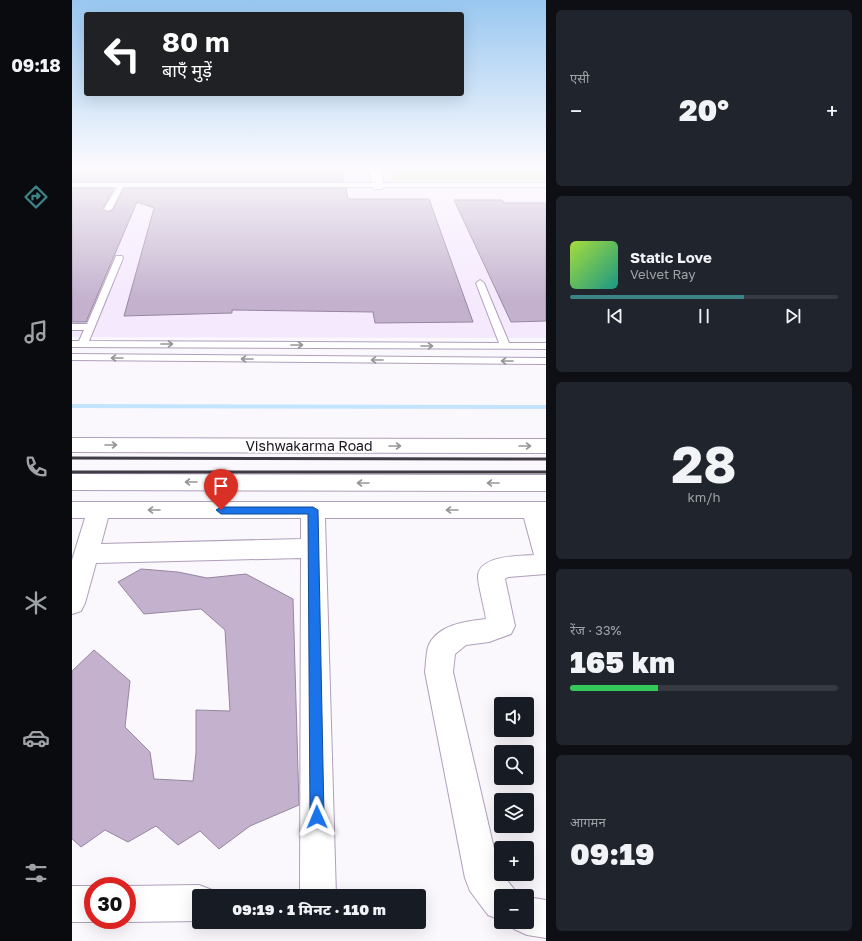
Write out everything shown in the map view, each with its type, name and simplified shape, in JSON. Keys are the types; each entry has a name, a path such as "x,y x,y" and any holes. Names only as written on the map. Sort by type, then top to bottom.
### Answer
{"street":[{"name":"Vishwakarma Road","path":"72,445 546,446"},
{"path":"72,482 546,483"},
{"path":"72,510 540,510 546,554"},
{"path":"72,603 98,510"},
{"path":"313,510 318,889"},
{"path":"86,554 313,548"},
{"path":"494,893 483,878 439,672 442,648 458,636 501,626 490,575 503,567 546,564"},
{"path":"136,904 192,903"},
{"path":"72,904 84,904"},
{"path":"534,917 546,919"}],"lane":[{"path":"83,344 120,258"},
{"path":"480,283 505,346"},
{"path":"72,327 90,327"},
{"path":"72,344 546,346"},
{"path":"72,357 546,361"}],"shaded area":[{"path":"72,213 546,213 546,338 72,337"}],"building":[{"path":"72,213 132,213 86,322 72,322"},
{"path":"153,213 434,213 473,322 375,323 373,312 232,310 232,313 124,316"},
{"path":"460,213 546,213 546,321 511,322"},
{"path":"141,569 178,572 207,578 246,574 293,599 299,805 250,826 219,849 200,831 178,845 156,826 128,842 105,830 81,847 72,839 72,671 94,650 130,681 125,727 150,752 154,779 193,781 196,753 196,710 230,711 225,630 201,609 144,614 118,582"}],"waterway":[{"path":"72,406 546,407"}],"railway":[{"path":"72,458 546,459"},
{"path":"72,472 546,472"}],"route":[{"path":"221,510 313,510 317,817"}]}
